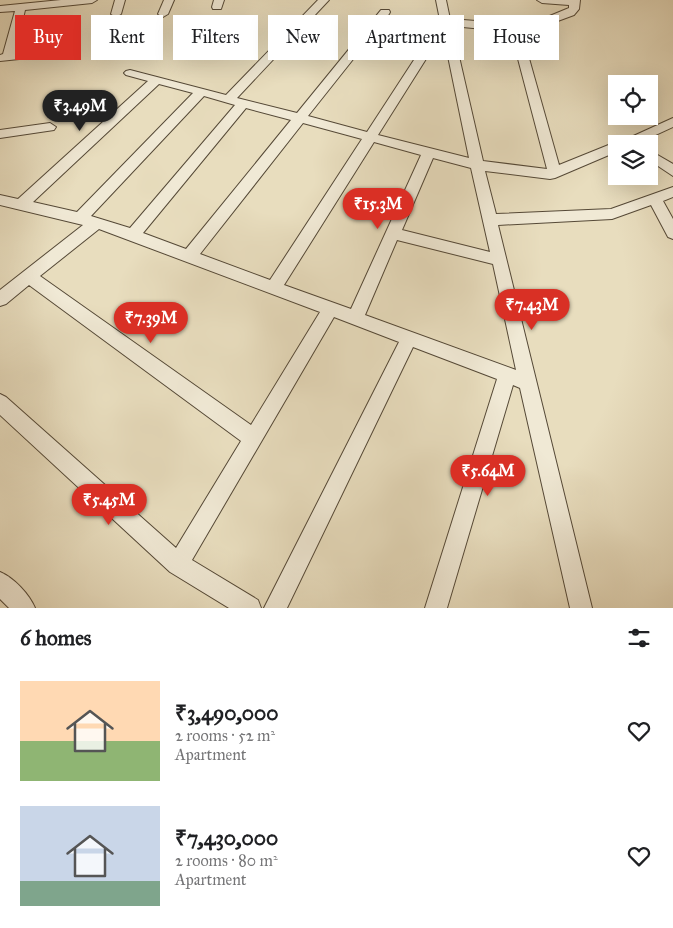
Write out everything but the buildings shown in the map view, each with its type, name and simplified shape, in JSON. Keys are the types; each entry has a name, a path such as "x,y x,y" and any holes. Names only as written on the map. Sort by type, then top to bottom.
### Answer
{"street":[{"path":"4,6 21,7 46,2 92,0"},
{"path":"116,14 120,0"},
{"path":"163,14 169,0"},
{"path":"228,100 324,0"},
{"path":"441,0 443,15"},
{"path":"542,0 575,1 574,9 570,14 559,18"},
{"path":"4,57 21,7"},
{"path":"189,256 385,12"},
{"path":"274,288 420,60"},
{"path":"453,60 527,382 582,608"},
{"path":"524,60 555,173"},
{"path":"130,73 477,165 536,174 555,173 608,152"},
{"path":"22,204 157,80"},
{"path":"80,218 201,92"},
{"path":"133,236 243,103"},
{"path":"646,135 673,122"},
{"path":"0,134 50,127"},
{"path":"355,318 428,153"},
{"path":"658,160 673,171"},
{"path":"490,220 597,216 624,211 673,192"},
{"path":"655,199 673,233"},
{"path":"0,200 97,222 527,382"},
{"path":"0,299 97,222"},
{"path":"392,233 499,260"},
{"path":"29,276 253,438"},
{"path":"178,564 330,309"},
{"path":"275,608 409,339"},
{"path":"436,608 507,376"},
{"path":"0,403 178,564 250,608"},
{"path":"0,583 24,608"}]}
